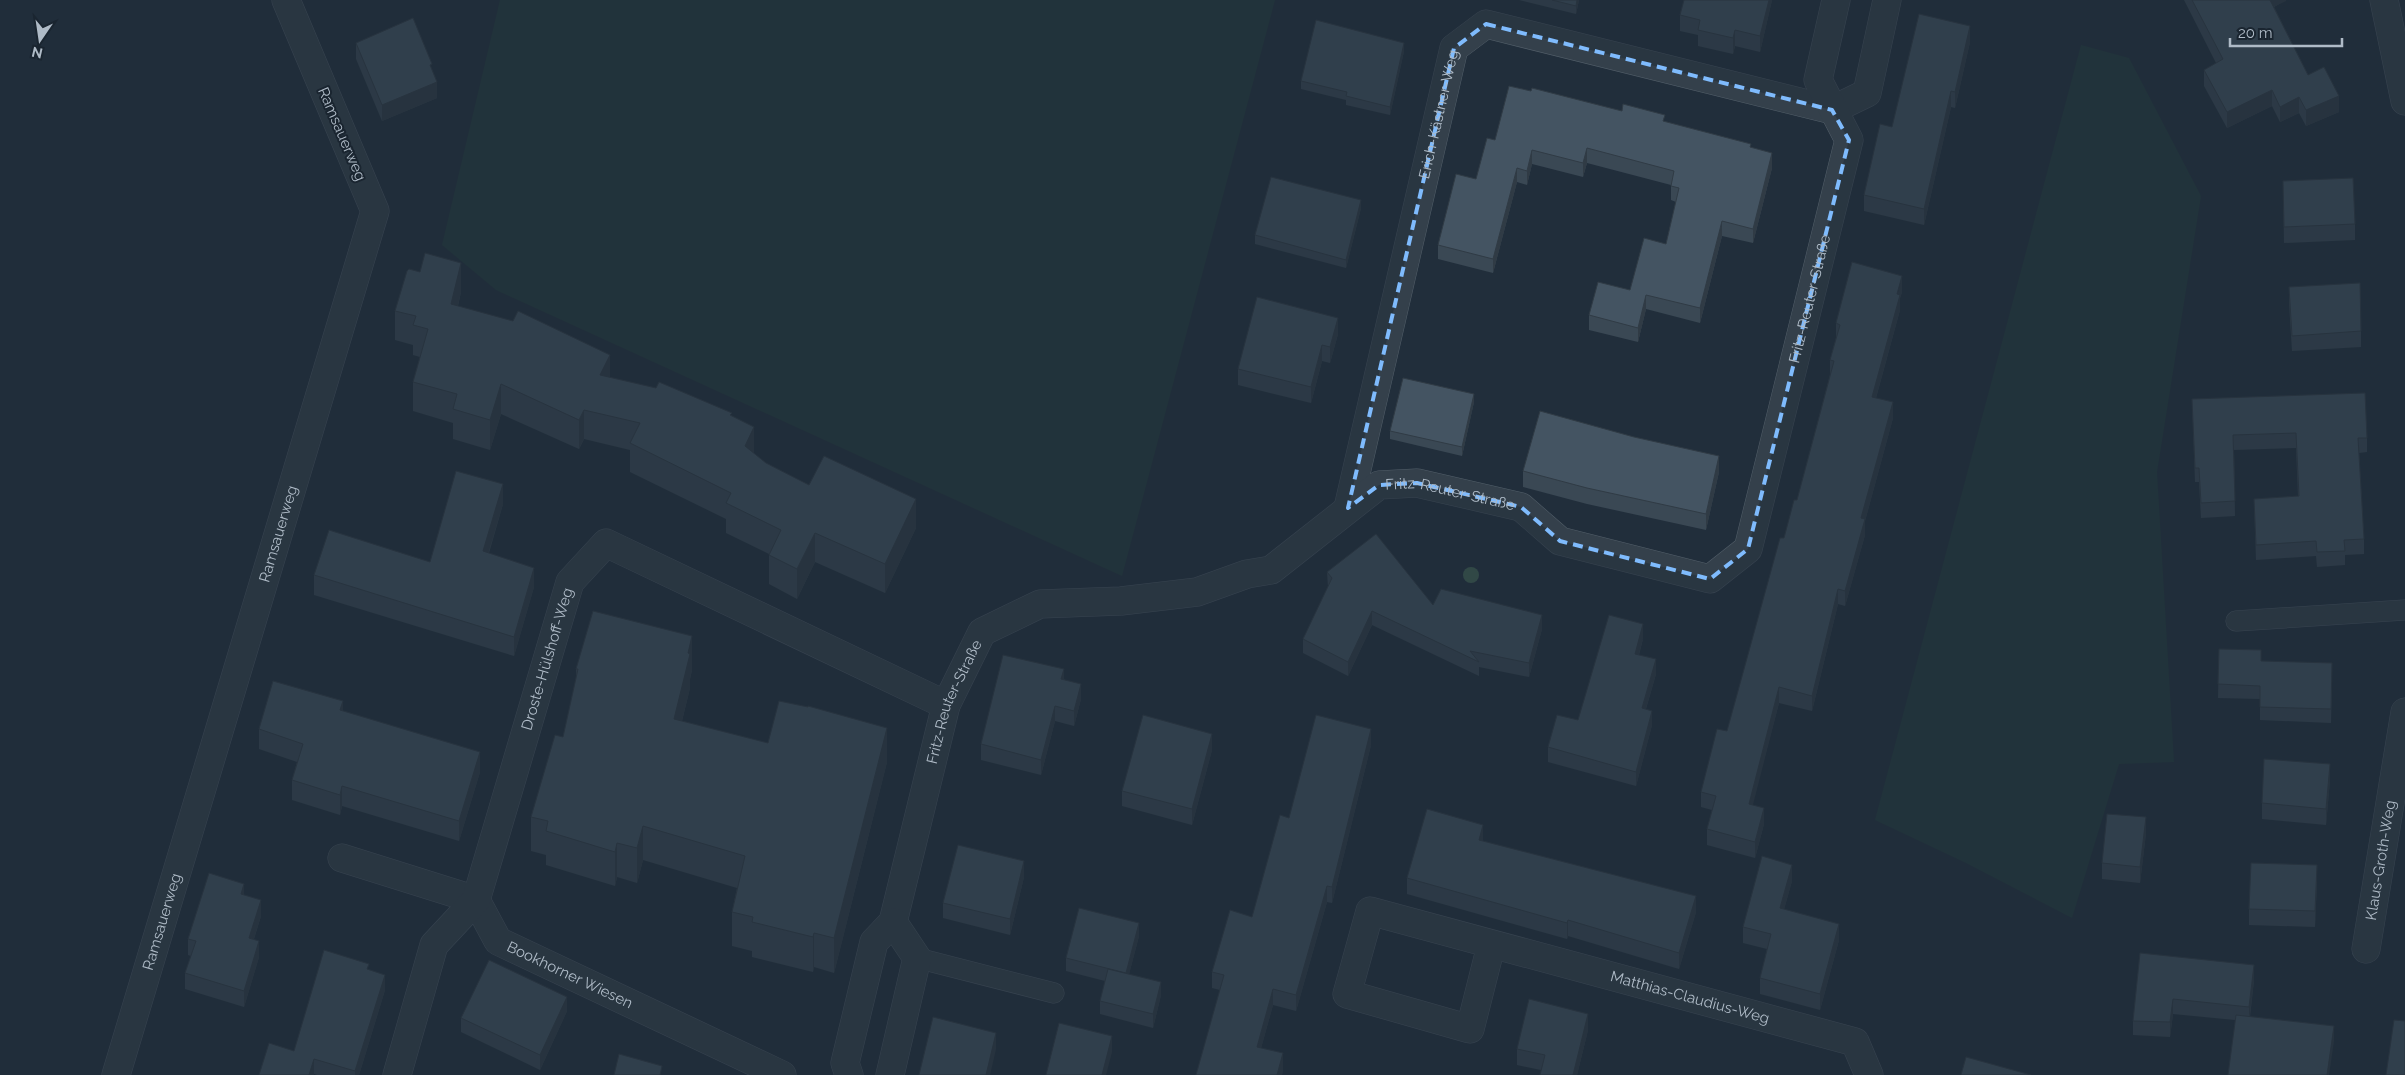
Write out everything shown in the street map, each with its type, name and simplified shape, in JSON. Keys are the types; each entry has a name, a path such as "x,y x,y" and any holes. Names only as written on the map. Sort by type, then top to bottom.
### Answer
{"street":[{"name":"Ramsauerweg","path":"116,1075 375,211 286,0"},
{"name":"Fritz-Reuter-Straße","path":"849,1075 845,1064 874,942 893,922 946,705 982,632 1040,604 1121,601 1197,592 1247,574 1270,570 1379,485 1417,483 1521,507 1560,541 1710,579 1748,549 1849,140 1818,80 1836,0"},
{"path":"1832,110 1867,93 1887,0"},
{"path":"2384,0 2405,101"},
{"name":"Erich-Kästner-Weg","path":"1348,508 1454,48 1486,24 1832,110"},
{"name":"Droste-Hülshoff-Weg","path":"476,900 570,582 606,543 946,705"},
{"name":"Klaus-Groth-Weg","path":"2366,949 2405,712"},
{"path":"342,858 476,900 434,945 397,1075"},
{"name":"Bookhorner Wiesen","path":"476,900 498,941 782,1075"},
{"name":"Matthias-Claudius-Weg","path":"1491,946 1470,1029 1347,994 1370,911 1491,946 1855,1042 1868,1075"},
{"path":"890,1075 917,958 893,922"}],"lane":[{"path":"2236,622 2405,610"},
{"path":"917,958 1054,993"}],"highlighted area":[{"path":"1486,24 1832,110 1849,140 1748,549 1710,579 1560,541 1521,507 1417,483 1379,485 1348,508 1454,48"}],"green space":[{"path":"500,0 1275,0 1122,576 496,290 442,245"},
{"path":"2081,45 2129,58 2201,196 2157,472 2174,762 2119,764 2072,918 1966,863 1875,820"}],"building":[{"path":"1552,0 1577,0 1576,6"},
{"path":"1684,0 1769,0 1760,36 1735,30 1733,38 1698,30 1700,20 1680,15"},
{"path":"2192,0 2270,0 2308,75 2324,67 2339,96 2306,110 2299,97 2280,107 2272,90 2227,112 2204,70 2223,59"},
{"path":"1919,14 1970,26 1955,92 1951,91 1924,209 1864,195 1880,124 1892,127"},
{"path":"413,18 432,64 430,65 437,82 382,105 356,43"},
{"path":"1316,20 1404,43 1390,107 1346,96 1347,92 1301,81"},
{"path":"1509,86 1531,91 1532,88 1622,111 1623,104 1665,115 1663,121 1751,144 1750,147 1772,153 1753,229 1722,221 1700,308 1646,295 1638,328 1589,315 1598,282 1630,290 1644,238 1666,244 1679,188 1671,186 1674,171 1587,148 1583,163 1532,150 1527,171 1517,168 1493,259 1438,245 1456,174 1476,179 1487,138 1495,140"},
{"path":"1271,177 1361,200 1346,260 1255,235"},
{"path":"2353,178 2355,224 2284,227 2283,181"},
{"path":"425,253 461,263 451,304 513,321 518,311 610,355 600,375 656,388 659,382 732,413 730,415 754,427 745,446 766,463 809,485 824,456 916,499 885,564 815,533 797,569 769,555 781,530 726,503 731,493 630,443 640,423 584,410 579,420 501,384 490,420 453,409 457,394 413,382 428,329 413,325 416,316 395,311 407,271 409,269 420,272"},
{"path":"1852,262 1902,276 1897,294 1900,295 1872,397 1893,402 1861,518 1865,519 1845,591 1838,589 1812,696 1779,687 1749,804 1764,808 1755,842 1707,829 1716,796 1701,792 1717,729 1727,731 1780,538 1784,538 1794,500 1797,500 1834,361 1830,360 1840,325 1836,323"},
{"path":"2360,283 2361,331 2292,336 2289,287"},
{"path":"1257,297 1338,318 1330,347 1322,345 1311,387 1238,369"},
{"path":"1403,378 1474,394 1462,447 1390,431"},
{"path":"2365,393 2367,438 2358,438 2364,539 2344,540 2345,551 2317,552 2316,541 2256,545 2254,499 2299,496 2296,433 2233,435 2235,501 2201,503 2199,468 2195,468 2192,399"},
{"path":"1540,411 1634,437 1719,456 1706,514 1587,488 1523,471"},
{"path":"456,471 503,484 483,551 534,568 514,637 314,575 329,530 430,562"},
{"path":"1376,534 1433,605 1441,589 1542,615 1529,663 1470,651 1479,662 1372,611 1348,662 1303,639 1332,578 1327,572"},
{"path":"593,611 692,636 688,653 690,654 674,719 768,743 779,701 808,706 887,728 834,938 814,933 813,937 752,922 753,917 732,912 745,856 643,826 637,848 617,843 615,852 546,831 548,821 531,817 555,735 563,737 578,669 576,669"},
{"path":"1609,615 1643,624 1635,654 1656,659 1642,708 1652,711 1636,772 1548,747 1557,715 1578,720"},
{"path":"2219,649 2261,650 2261,661 2332,663 2331,709 2260,707 2260,686 2218,684"},
{"path":"1003,655 1064,669 1061,679 1081,684 1074,711 1055,706 1041,760 981,744"},
{"path":"273,681 343,701 340,710 480,752 459,821 342,786 340,795 292,780 303,744 259,729"},
{"path":"1143,715 1212,734 1192,809 1122,791"},
{"path":"1316,715 1371,729 1332,887 1327,886 1296,995 1273,989 1257,1047 1283,1053 1277,1075 1196,1075 1224,975 1212,972 1230,910 1252,917 1280,815 1289,818"},
{"path":"2264,759 2330,764 2326,809 2262,803"},
{"path":"1427,809 1483,825 1479,840 1696,896 1679,953 1568,920 1567,923 1407,878"},
{"path":"2107,814 2146,817 2140,867 2102,863"},
{"path":"958,845 1024,861 1010,919 943,903"},
{"path":"1762,856 1792,865 1780,908 1839,924 1820,994 1760,978 1771,934 1743,927"},
{"path":"2251,863 2317,865 2315,911 2249,909"},
{"path":"209,873 244,884 241,894 261,900 249,938 259,941 244,991 185,973 196,941 188,939"},
{"path":"1079,908 1139,923 1126,973 1066,958"},
{"path":"324,950 369,964 367,969 385,975 355,1071 314,1059 309,1075 259,1075 269,1043 294,1051"},
{"path":"2140,953 2254,965 2249,1007 2173,999 2170,1022 2133,1021"},
{"path":"489,960 567,997 540,1055 461,1018"},
{"path":"1108,969 1161,982 1153,1014 1100,1001"},
{"path":"1529,999 1588,1014 1573,1075 1540,1075 1545,1055 1517,1049"},
{"path":"2236,1015 2334,1026 2327,1075 2228,1075"},
{"path":"933,1017 996,1033 986,1075 919,1075"},
{"path":"2394,1020 2405,1021 2405,1075 2386,1075"},
{"path":"1059,1023 1112,1036 1102,1075 1046,1075"},
{"path":"619,1054 662,1066 660,1075 614,1075"},
{"path":"1966,1057 2031,1075 1961,1075"}]}
